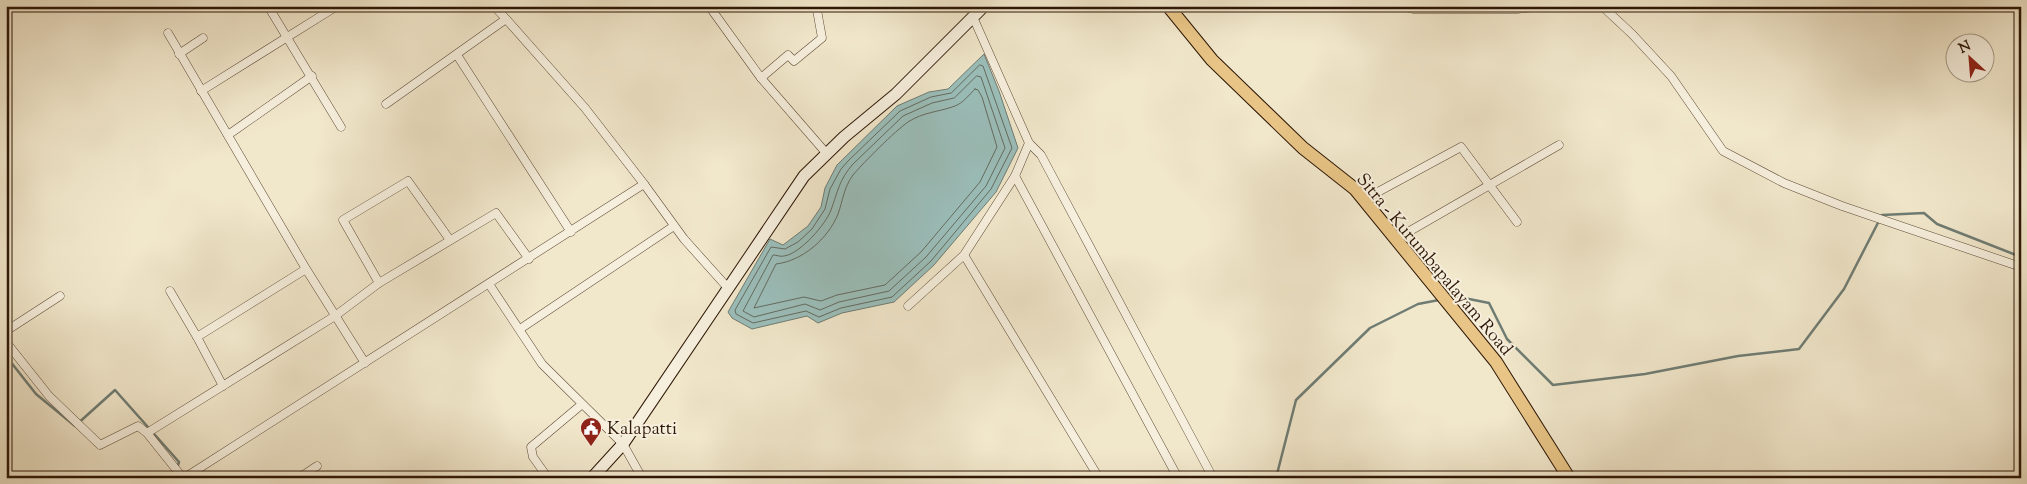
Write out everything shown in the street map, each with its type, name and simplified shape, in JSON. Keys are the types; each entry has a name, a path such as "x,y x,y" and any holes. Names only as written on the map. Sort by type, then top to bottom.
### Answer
{"main road":[{"path":"592,478 623,444 804,176 896,94 984,6"},
{"name":"Sitra - Kurumbapalayam Road","path":"1168,6 1212,60 1303,148 1355,189 1496,362 1570,478"}],"street":[{"path":"268,6 285,37 312,76 341,127"},
{"path":"201,91 337,6"},
{"path":"494,6 585,108 674,226 728,288"},
{"path":"709,6 761,78 827,154"},
{"path":"761,78 788,56 794,61 822,38 817,10 826,6"},
{"path":"1404,6 1545,6"},
{"path":"1602,6 1632,34 1671,76 1723,151 1784,183 1905,230 2021,267"},
{"path":"973,17 1029,143 1041,155 1213,478"},
{"path":"386,104 506,19"},
{"path":"168,34 306,269 365,363"},
{"path":"179,54 203,38"},
{"path":"457,55 572,232"},
{"path":"228,135 312,76"},
{"path":"908,306 964,255 1015,176 1029,143"},
{"path":"1396,239 1559,145"},
{"path":"1363,200 1460,147 1491,184 1517,222"},
{"path":"1015,176 1178,478"},
{"path":"379,283 343,220 408,181 450,240"},
{"path":"6,342 49,396 100,445 138,426 149,432 180,474 365,363 572,232 644,184"},
{"path":"149,432 335,316 379,283 496,213 529,259"},
{"path":"520,330 674,226"},
{"path":"964,255 1099,478"},
{"path":"197,337 306,269"},
{"path":"489,284 542,364 581,405 623,444 642,478"},
{"path":"170,291 223,386"},
{"path":"6,331 60,296"},
{"path":"548,478 533,457 531,447 581,405"},
{"path":"299,478 317,466"}],"water":[{"path":"984,54 999,91 1018,148 996,192 934,265 894,302 842,313 818,323 807,316 752,329 732,318 728,312 770,239 783,245 808,226 821,207 825,188 837,165 897,106 929,92 948,89"}],"waterway":[{"path":"1449,297 1454,296 1489,303 1507,339 1553,385 1645,374 1738,356 1799,349 1844,289 1882,215 1924,213 1937,224 2021,257"},
{"path":"1276,478 1296,400 1370,328 1418,304 1439,300"},
{"path":"6,356 36,394 75,426 115,390 179,462 177,468"}],"place":[{"name":"Kalapatti","path":"591,447"}]}
